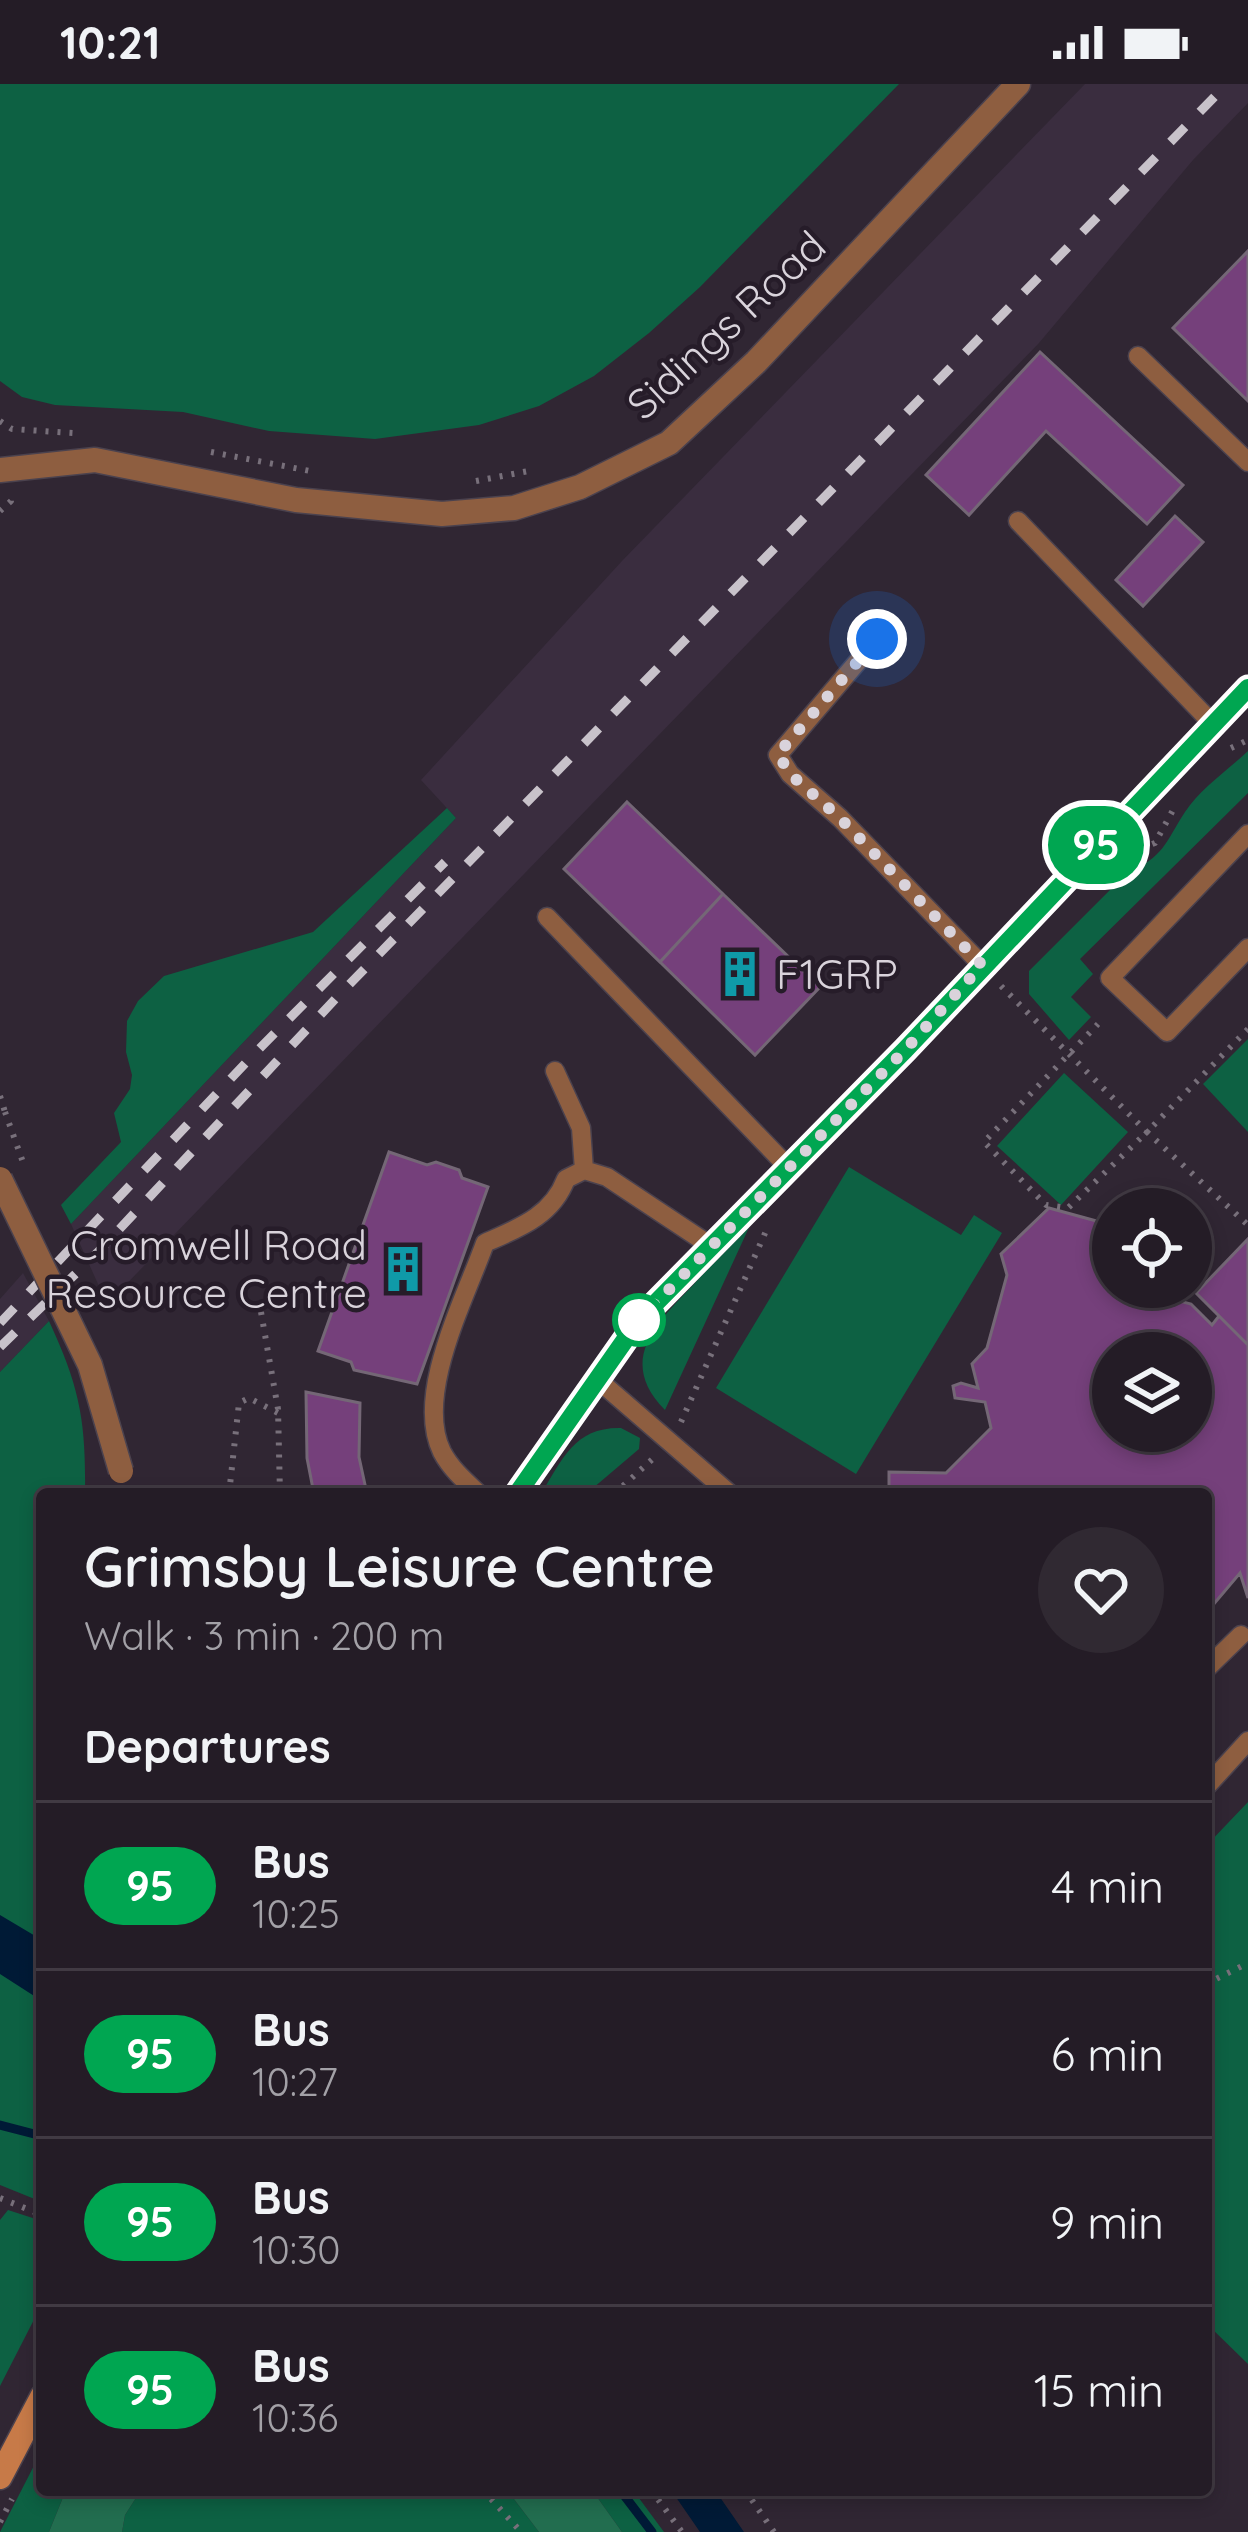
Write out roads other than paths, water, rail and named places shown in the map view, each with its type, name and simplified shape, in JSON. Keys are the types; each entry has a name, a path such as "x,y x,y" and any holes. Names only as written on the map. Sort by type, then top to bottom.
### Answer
{"street":[{"name":"Sidings Road","path":"0,470 95,460 296,500 442,514 514,508 580,487 669,443 756,362 1018,84"},
{"path":"521,1488 639,1320 905,1050 1248,688"},
{"path":"0,1179 90,1366 133,1487"},
{"path":"0,2477 36,2408"}],"lane":[{"path":"1138,356 1248,462"},
{"path":"1018,521 1212,723"},
{"path":"877,639 778,754 790,774 840,818 982,965"},
{"path":"1248,834 1110,978 1168,1033 1248,948"},
{"path":"547,917 782,1173"},
{"path":"555,1071 581,1128 584,1170"},
{"path":"473,1488 440,1448 432,1417 436,1381 485,1244 526,1226 557,1201 566,1179 584,1170 607,1177 711,1246"},
{"path":"597,1379 723,1488"},
{"path":"1212,1664 1241,1634"},
{"path":"1212,1781 1248,1742"}],"water":[{"path":"0,1915 36,1936 36,1997 0,1974"},
{"path":"675,2496 719,2496 744,2532 700,2532"}],"waterway":[{"path":"0,2125 36,2134"},
{"path":"625,2496 652,2532"}],"railway":[{"path":"0,1347 97,1253 339,995 1227,84"},
{"path":"0,1323 256,1052 445,862"}],"place":[{"name":"F1GRP","path":"740,974"},
{"name":"Cromwell Road Resource Centre","path":"403,1269"}]}
